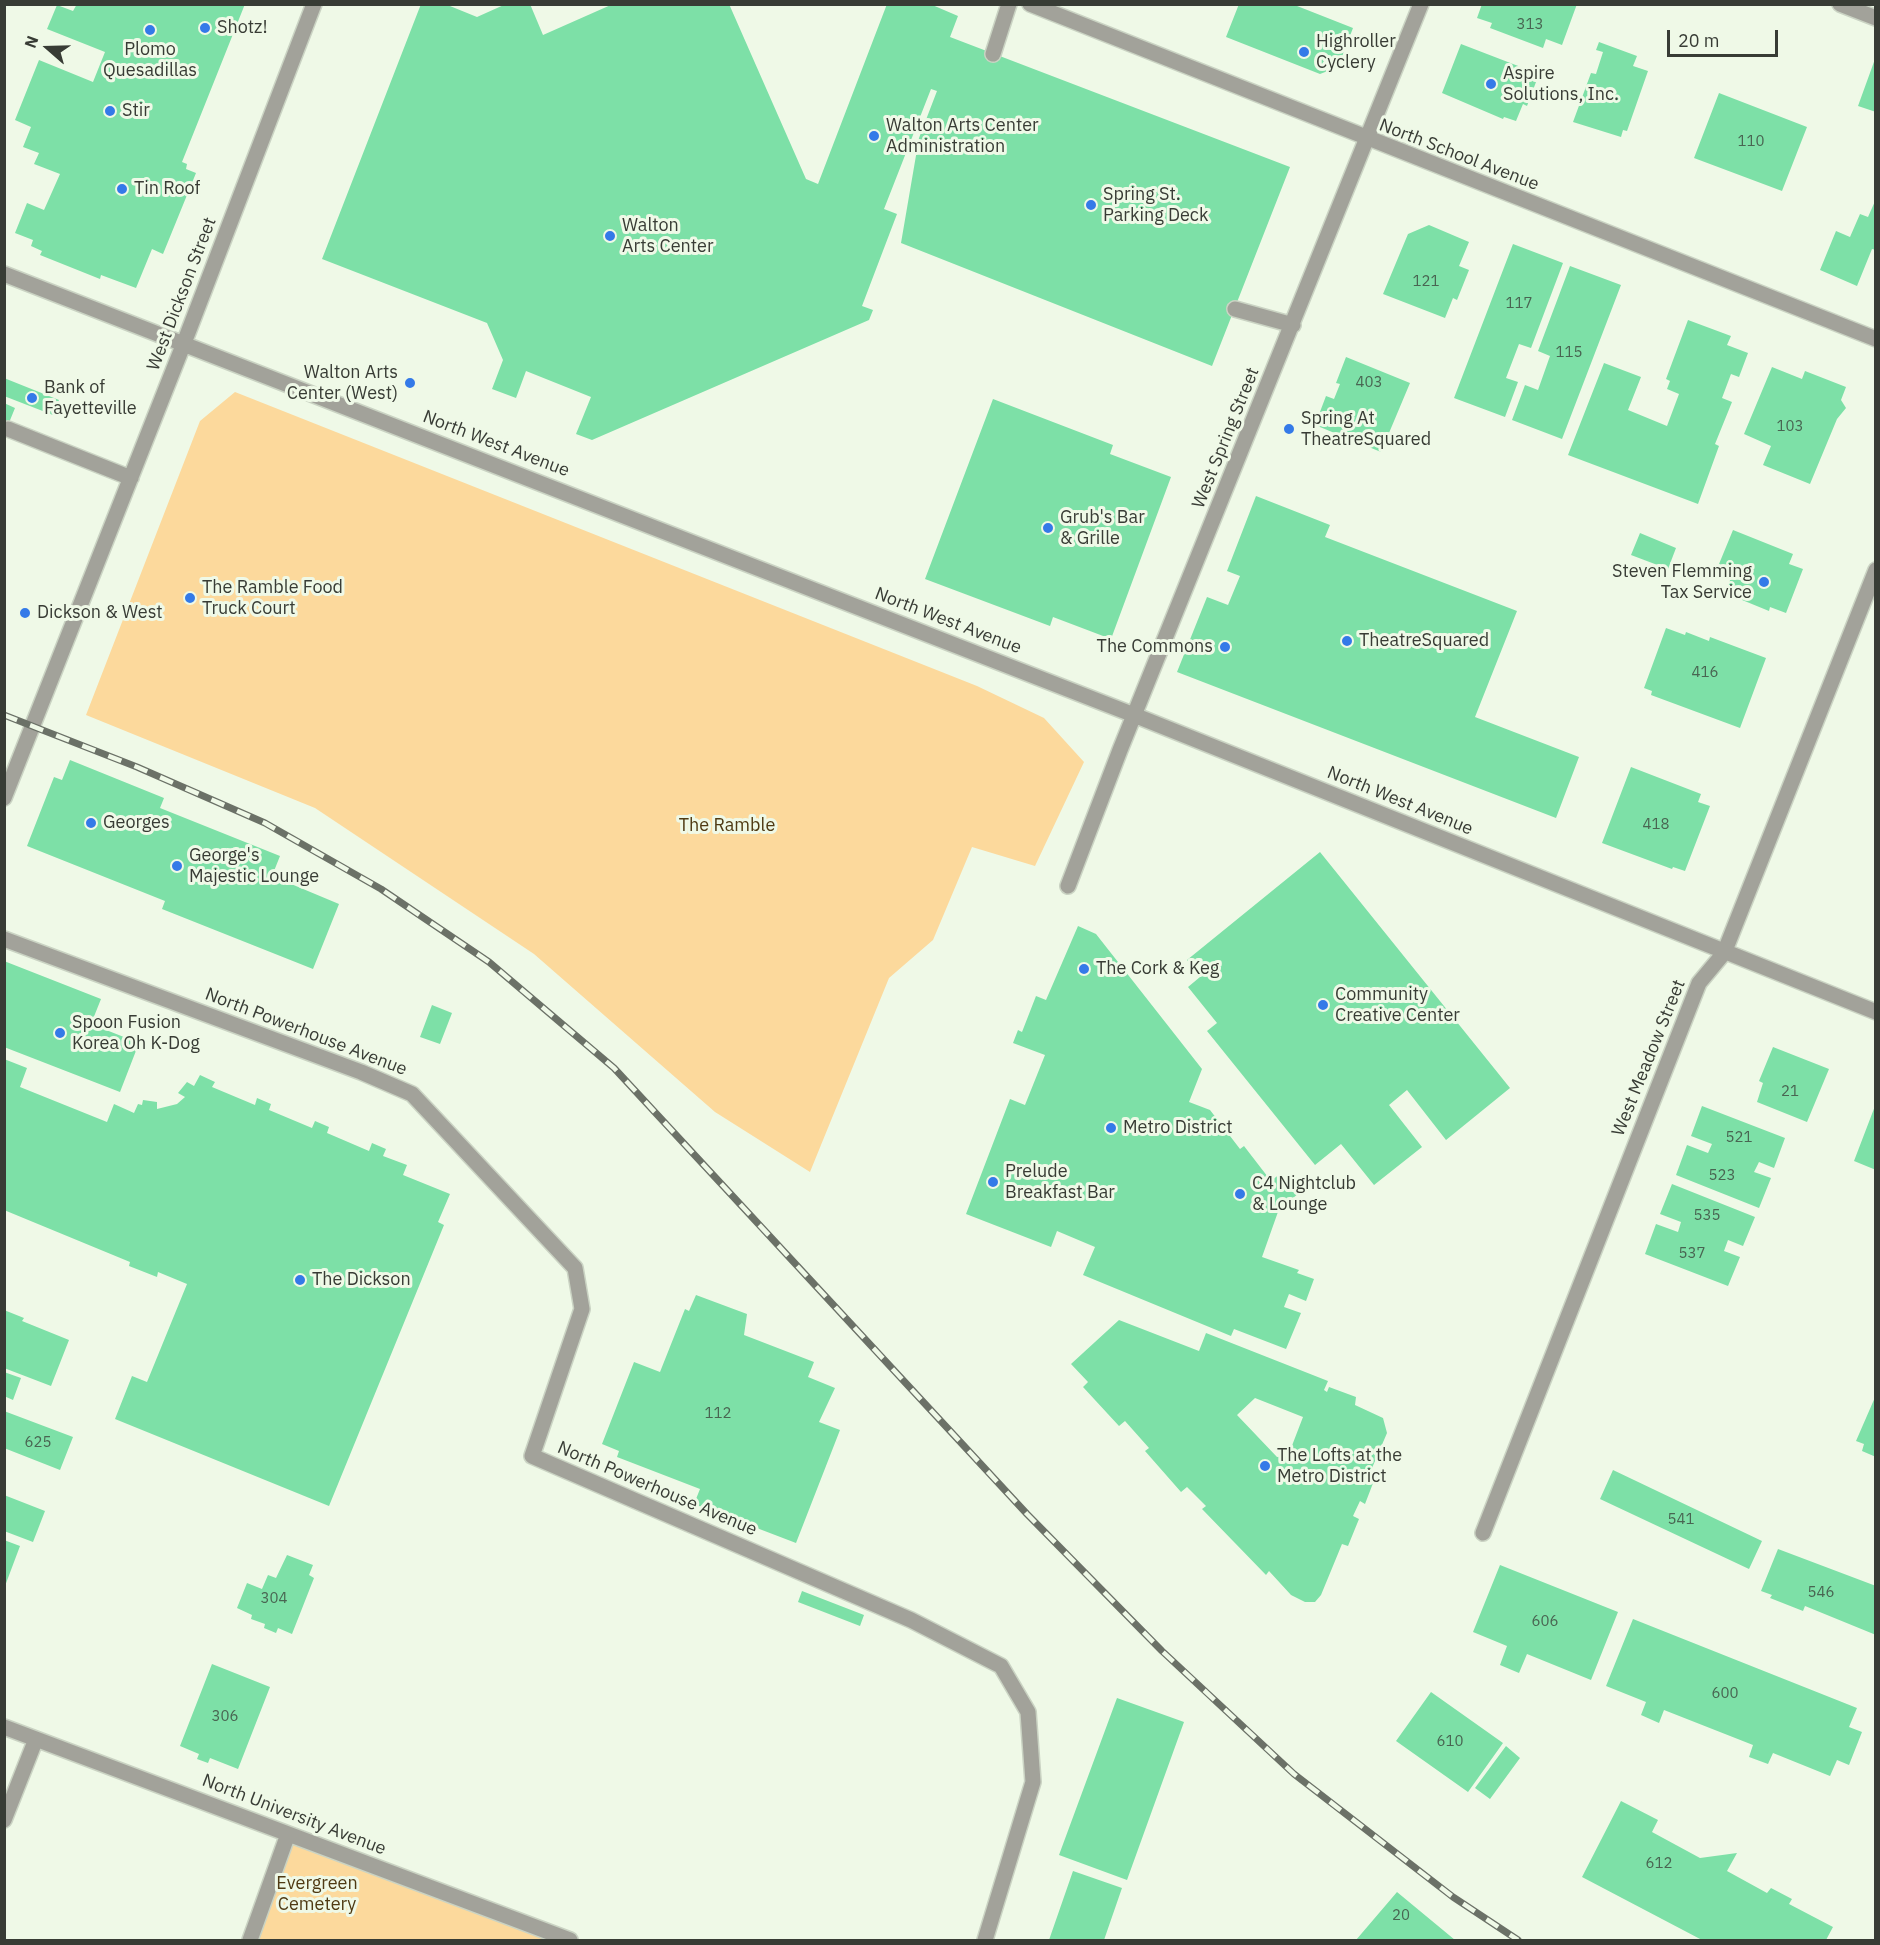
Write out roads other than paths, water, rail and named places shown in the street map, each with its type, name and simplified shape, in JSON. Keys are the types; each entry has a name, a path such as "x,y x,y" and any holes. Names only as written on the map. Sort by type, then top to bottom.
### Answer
{"street":[{"name":"West Dickson Street","path":"4,798 184,343 314,4"},
{"path":"993,54 1009,4"},
{"name":"North School Avenue","path":"1030,4 1368,140 1875,339"},
{"name":"West Spring Street","path":"1068,886 1134,715 1421,4"},
{"path":"1840,4 1875,18"},
{"name":"North West Avenue","path":"4,274 1134,715 1875,1012"},
{"path":"1234,309 1293,325"},
{"path":"8,429 131,478"},
{"name":"West Meadow Street","path":"1483,1533 1699,982 1724,953 1875,570"},
{"name":"North Powerhouse Avenue","path":"4,939 361,1072 412,1094 575,1268 582,1309 532,1456 911,1620 1001,1666 1028,1712 1033,1782 986,1941"},
{"name":"North University Avenue","path":"4,1727 570,1941"},
{"path":"4,1820 8,1801 36,1739"},
{"path":"250,1941 288,1834"}],"railway":[{"path":"4,715 137,767 265,823 381,889 489,962 614,1068 1027,1514 1162,1651 1294,1774 1453,1897 1518,1940"}],"place":[{"name":"Shotz!","path":"205,28"},
{"name":"Plomo Quesadillas","path":"150,30"},
{"name":"Highroller Cyclery","path":"1304,52"},
{"name":"Aspire Solutions, Inc.","path":"1491,84"},
{"name":"Stir","path":"110,111"},
{"name":"Walton Arts Center Administration","path":"874,136"},
{"name":"Tin Roof","path":"122,189"},
{"name":"Spring St. Parking Deck","path":"1091,205"},
{"name":"Walton Arts Center","path":"610,236"},
{"name":"Walton Arts Center (West)","path":"410,383"},
{"name":"Bank of Fayetteville","path":"32,398"},
{"name":"Spring At TheatreSquared","path":"1289,429"},
{"name":"Grub's Bar & Grille","path":"1048,528"},
{"name":"Steven Flemming Tax Service","path":"1764,582"},
{"name":"The Ramble Food Truck Court","path":"190,598"},
{"name":"Dickson & West","path":"25,613"},
{"name":"TheatreSquared","path":"1347,641"},
{"name":"The Commons","path":"1225,647"},
{"name":"Georges","path":"91,823"},
{"name":"George's Majestic Lounge","path":"177,866"},
{"name":"The Cork & Keg","path":"1084,969"},
{"name":"Community Creative Center","path":"1323,1005"},
{"name":"Spoon Fusion Korea Oh K-Dog","path":"60,1033"},
{"name":"Metro District","path":"1111,1128"},
{"name":"Prelude Breakfast Bar","path":"993,1182"},
{"name":"C4 Nightclub & Lounge","path":"1240,1194"},
{"name":"The Dickson","path":"300,1280"},
{"name":"The Lofts at the Metro District","path":"1265,1466"}],"park label":[{"name":"The Ramble","path":"727,826"},
{"name":"Evergreen Cemetery","path":"317,1894"}]}
